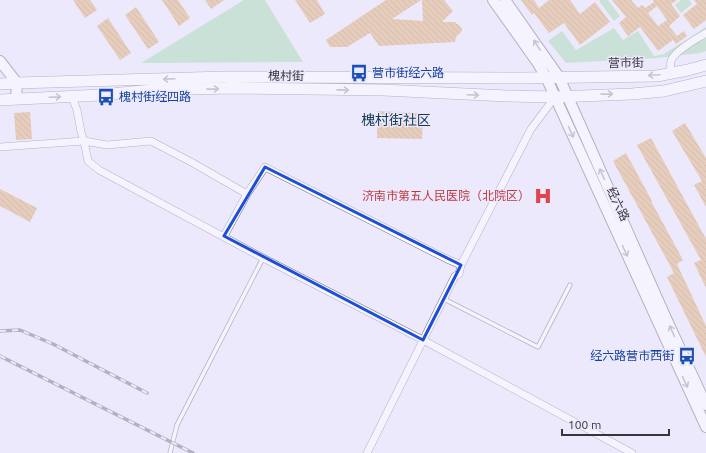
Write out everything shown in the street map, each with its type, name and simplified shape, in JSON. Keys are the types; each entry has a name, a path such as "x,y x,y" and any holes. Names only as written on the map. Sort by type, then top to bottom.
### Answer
{"main road":[{"name":"经六路","path":"493,0 546,77 706,427"},
{"name":"经六路","path":"505,0 559,78 568,96 706,405"},
{"path":"0,61 17,83 16,99"},
{"name":"营市街","path":"546,77 657,76 706,65"},
{"name":"槐村街","path":"1,82 17,83 225,77 546,77"},
{"path":"555,97 632,94 664,91 706,81"},
{"path":"1,82 16,99"},
{"name":"槐村街","path":"0,100 152,90 231,88 383,90 555,97"}],"street":[{"path":"671,73 672,58 682,48 706,33"},
{"path":"72,96 77,110 88,160 99,170 263,258 423,340 632,453"},
{"path":"367,453 455,276 459,274 461,265 531,129 555,97"},
{"path":"0,147 84,141 107,145 151,141 247,194"},
{"path":"224,236 247,194 265,167 461,265"}],"lane":[{"path":"170,453 177,426 263,258"},
{"path":"444,299 538,347 570,285"}],"highlighted area":[{"path":"265,167 461,265 423,340 224,236"}],"green space":[{"path":"244,0 265,0 303,62 141,63"},
{"path":"608,0 620,16 614,21 599,1"},
{"path":"681,0 689,0 692,4 681,13 675,5"},
{"path":"706,27 706,51 657,58 566,63 548,41 562,31 576,50 614,28 623,40 638,31 654,56 664,54"}],"building":[{"path":"73,0 90,0 97,10 85,18"},
{"path":"162,0 178,0 190,18 179,26"},
{"path":"205,0 224,0 211,9"},
{"path":"295,0 317,0 325,14 310,23"},
{"path":"386,0 421,0 392,19 423,21 422,0 444,0 453,11 442,22 454,22 459,25 462,31 456,37 455,42 379,46 370,33 347,47 330,47 326,40"},
{"path":"521,0 534,0 539,8 549,0 570,0 580,14 595,2 610,22 580,45 564,23 549,33 534,13 532,15"},
{"path":"612,0 631,0 638,8 642,5 645,8 654,2 653,0 677,0 671,4 680,16 669,26 677,36 684,31 687,36 676,44 673,40 658,51 640,27 628,36 619,23 626,17","holes":["657,6 667,20 658,26 648,13"]},
{"path":"694,0 706,0 706,20 694,29 683,15 697,4"},
{"path":"136,7 159,42 148,49 125,15"},
{"path":"108,18 131,53 120,60 97,26"},
{"path":"377,111 423,113 422,139 377,138"},
{"path":"30,112 32,139 16,140 14,113"},
{"path":"685,123 706,158 706,207 694,185 702,181 672,131"},
{"path":"651,138 706,239 706,288 694,263 701,260 637,145"},
{"path":"626,153 683,260 677,264 706,326 706,357 667,277 674,273 613,161"},
{"path":"0,189 37,208 30,222 0,206"}],"railway":[{"path":"0,331 20,330 53,344 147,393"},
{"path":"0,356 193,453"}],"place":[{"name":"营市街经六路","path":"359,73"},
{"name":"槐村街经四路","path":"106,97"},
{"name":"济南市第五人民医院（北院区）","path":"543,196"},
{"name":"经六路营市西街","path":"687,356"}],"district":[{"name":"槐村街社区","path":"396,120"}]}
